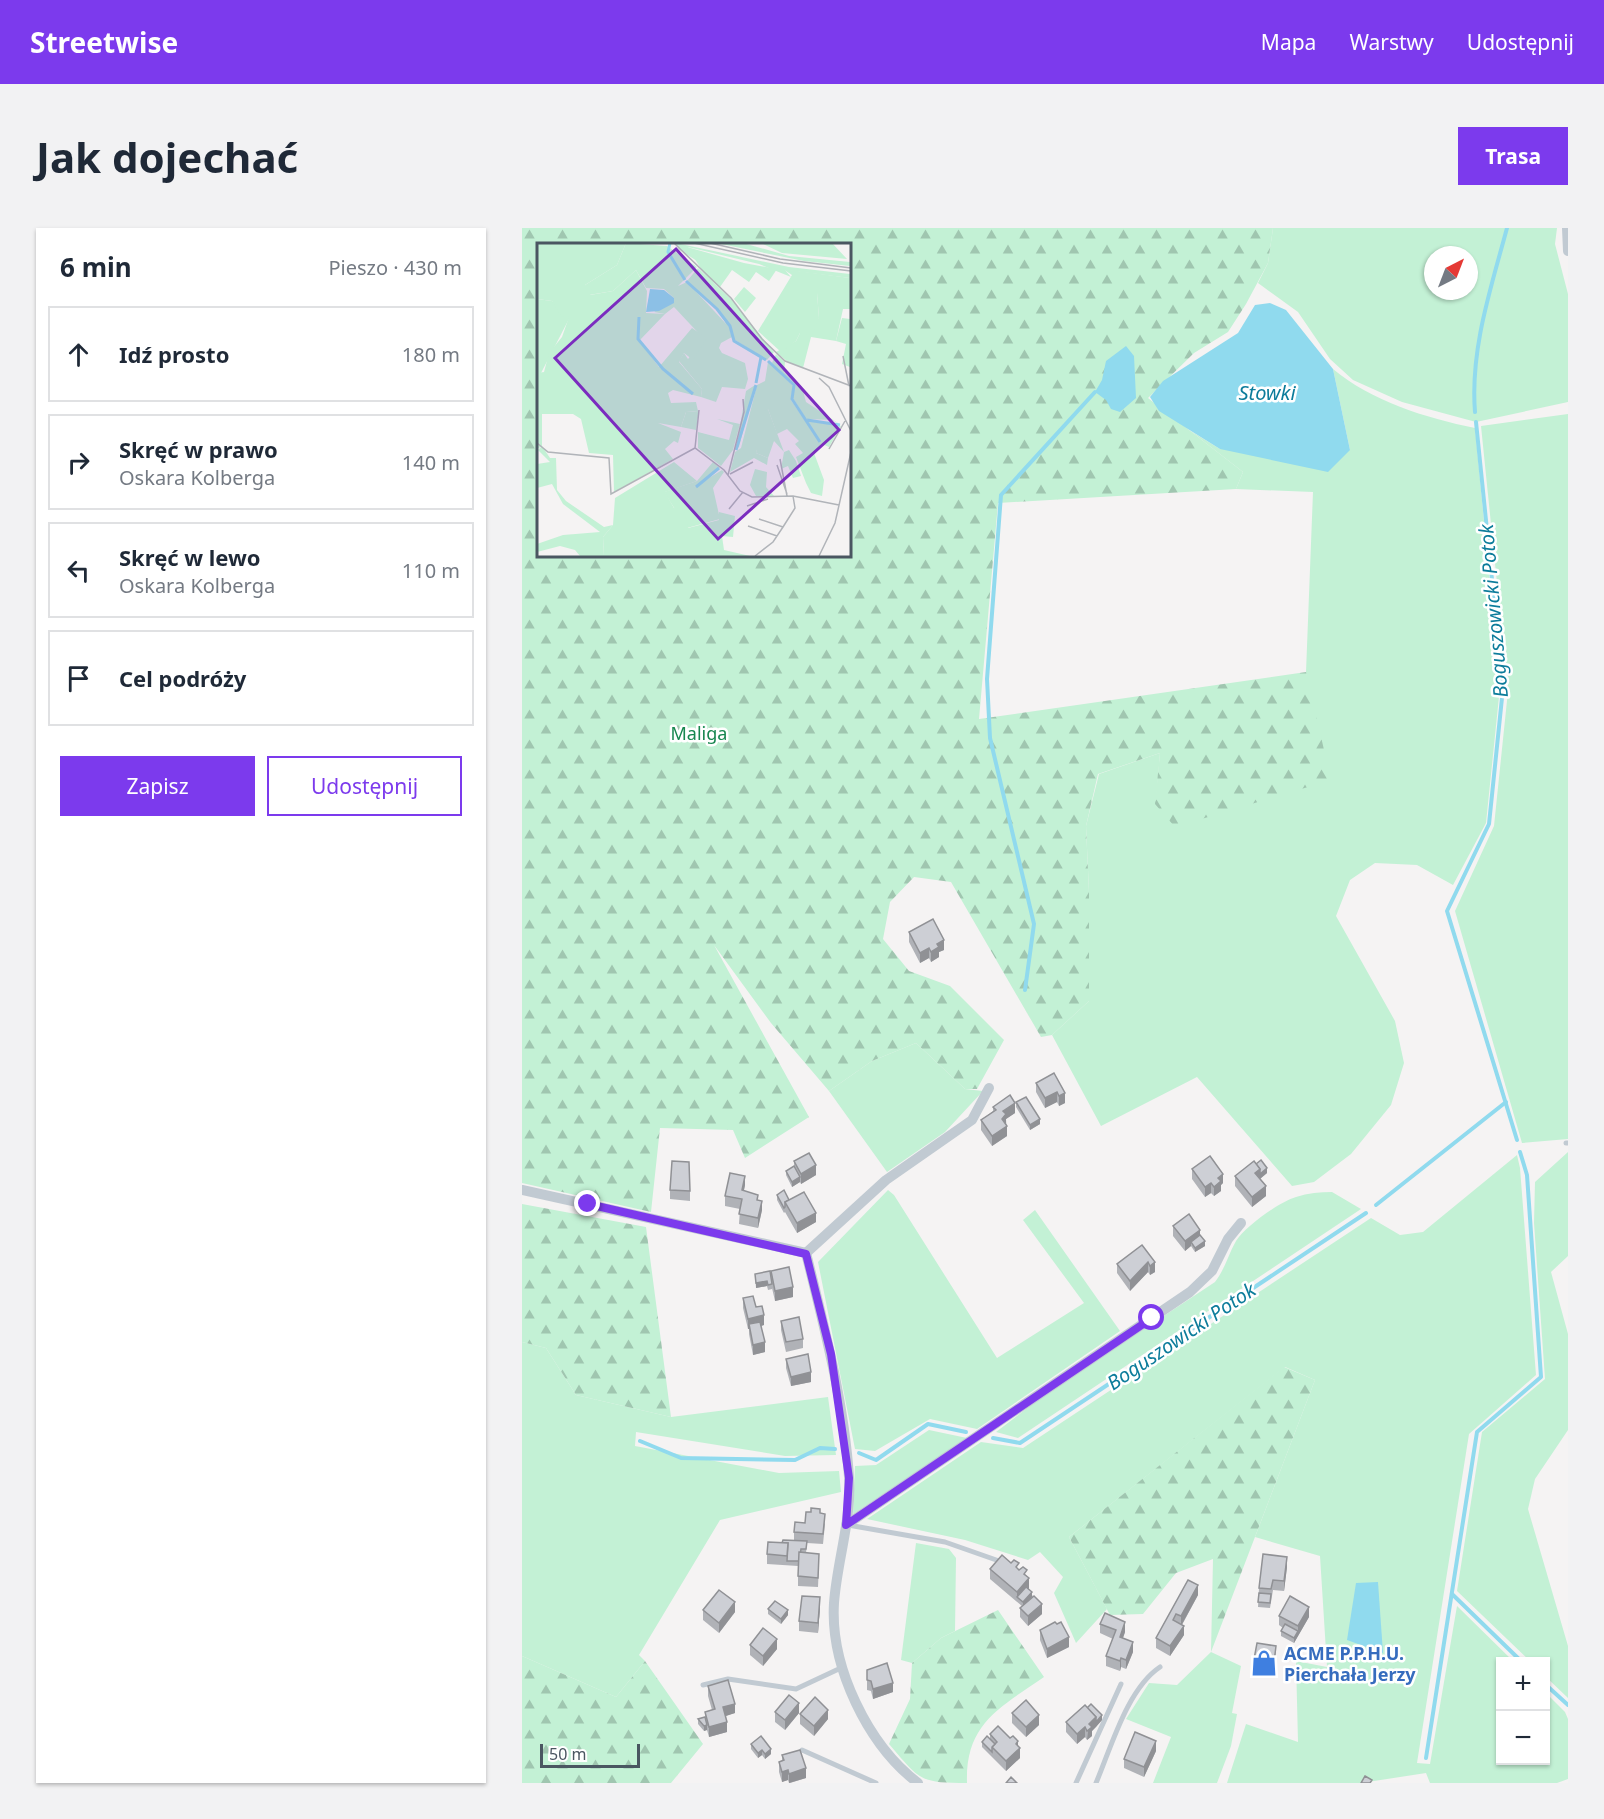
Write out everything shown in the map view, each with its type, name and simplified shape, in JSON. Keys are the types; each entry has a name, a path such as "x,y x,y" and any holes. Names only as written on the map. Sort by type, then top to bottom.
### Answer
{"street":[{"path":"1567,228 1568,251"},
{"path":"806,1254 886,1180 972,1120 989,1088"},
{"path":"522,1190 806,1254"},
{"path":"846,1525 1190,1292 1212,1271 1228,1239 1241,1223"},
{"path":"806,1254 831,1354 849,1478 846,1525 834,1604 838,1648 849,1689 868,1728 908,1776 918,1783"}],"lane":[{"path":"846,1525 945,1542 1010,1564"},
{"path":"703,1685 728,1679 796,1689 843,1667"},
{"path":"1096,1783 1122,1720 1147,1676 1160,1667"},
{"path":"1076,1783 1121,1684"},
{"path":"802,1750 876,1783"}],"green space":[{"name":"Maliga","path":"522,228 1273,228 1268,263 1228,332 1194,353 1148,398 1243,472 1236,489 998,503 979,719 1306,672 1331,780 1175,827 1155,804 1160,753 1098,774 1086,826 1089,892 1089,1001 1052,1035 1041,1037 951,882 914,877 890,902 883,939 909,971 950,986 1004,1040 977,1089 965,1089 916,1043 872,1061 829,1091 771,1023 714,945 809,1117 745,1158 733,1130 660,1128 651,1212 522,1183"},
{"path":"1273,228 1557,228 1555,244 1568,294 1568,402 1476,422 1402,402 1353,380 1330,359 1298,312 1258,283 1268,263"},
{"path":"1333,369 1364,390 1400,407 1475,428 1500,687 1486,823 1453,885 1417,865 1375,863 1350,880 1336,916 1395,1021 1404,1063 1391,1105 1351,1154 1314,1182 1292,1186 1197,1077 1101,1126 1052,1035 1089,1001 1089,892 1086,826 1099,774 1160,753 1156,803 1312,776 1306,672 1313,492 1236,489 1243,472 1189,430 1220,449 1350,450"},
{"path":"1568,414 1568,1139 1522,1143 1455,911 1494,826 1508,691 1481,426"},
{"path":"916,1043 965,1089 983,1091 945,1132 887,1172 829,1091 872,1061"},
{"path":"1568,1152 1568,1256 1551,1272 1568,1334 1568,1430 1535,1479 1528,1509 1568,1646 1568,1698 1550,1681 1550,1657 1526,1657 1457,1591 1482,1432 1545,1379 1534,1223 1535,1182"},
{"path":"1517,1155 1520,1168 1536,1375 1469,1434 1417,1763 1430,1764 1457,1606 1509,1657 1496,1657 1496,1765 1550,1765 1550,1697 1565,1712 1568,1719 1568,1779 1557,1783 1430,1783 1426,1773 1361,1783 1227,1783 1246,1724 1298,1742 1296,1661 1327,1667 1320,1556 1255,1537 1315,1380 1285,1367 1069,1537 1107,1609 1076,1643 1054,1593 1063,1577 1040,1552 1028,1560 965,1540 867,1519 981,1442 1023,1448 1371,1218 1400,1235 1423,1232"},
{"path":"888,1190 894,1195 997,1358 1084,1303 1023,1220 1035,1210 1120,1331 977,1429 930,1419 875,1451 855,1449 818,1262"},
{"path":"1332,1192 1361,1209 1018,1438 996,1432 1046,1394 1215,1282 1240,1235 1263,1216 1296,1197"},
{"path":"522,1204 646,1227 671,1417 576,1395 546,1348 522,1342"},
{"path":"522,1342 546,1348 576,1395 671,1417 828,1397 836,1455 785,1456 636,1432 635,1446 779,1473 839,1471 841,1492 720,1520 639,1655 645,1661 616,1697 522,1656"},
{"path":"1284,1367 1315,1380 1211,1652 1213,1559 1176,1573 1143,1614 1110,1615 1069,1537"},
{"path":"929,1430 967,1438 853,1514 855,1466 876,1465"},
{"path":"916,1543 949,1549 956,1558 955,1631 941,1638 912,1663 901,1660"},
{"path":"998,1610 1044,1677 1000,1708 979,1731 972,1745 968,1762 967,1783 939,1782 922,1777 889,1744 910,1699 912,1663 941,1638"},
{"path":"1211,1652 1241,1666 1232,1713 1237,1714 1231,1746 1217,1783 1153,1783 1171,1737 1126,1719 1149,1683 1177,1685"},
{"path":"522,1656 616,1697 645,1661 703,1744 671,1783 522,1783"}],"water":[{"name":"Stowki","path":"1270,303 1286,310 1333,369 1350,450 1328,472 1220,449 1159,411 1150,397 1163,381 1238,333 1255,305"},
{"path":"1126,346 1134,356 1136,398 1120,412 1111,409 1106,400 1095,392 1102,380 1106,361"},
{"path":"1378,1582 1383,1653 1347,1640 1356,1583"}],"building":[{"path":"933,919 944,940 937,944 939,947 931,952 929,948 920,953 909,932"},
{"path":"1054,1073 1065,1093 1059,1096 1057,1092 1045,1098 1036,1083"},
{"path":"1010,1095 1015,1103 1003,1111 1006,1114 1002,1119 1007,1126 992,1136 981,1120 996,1110 993,1107"},
{"path":"1026,1097 1040,1119 1030,1125 1016,1102"},
{"path":"809,1153 816,1165 801,1174 794,1161"},
{"path":"1210,1156 1223,1174 1218,1178 1221,1181 1214,1187 1211,1183 1205,1187 1192,1169"},
{"path":"1261,1160 1267,1168 1260,1174 1260,1169 1256,1164"},
{"path":"672,1161 689,1162 690,1191 670,1190"},
{"path":"1254,1161 1260,1169 1255,1173 1266,1186 1252,1197 1235,1176"},
{"path":"794,1166 800,1177 792,1182 786,1171"},
{"path":"730,1173 745,1176 742,1190 758,1195 757,1200 762,1201 758,1218 739,1214 742,1199 725,1196"},
{"path":"784,1190 789,1200 785,1202 784,1208 777,1195"},
{"path":"804,1192 816,1213 797,1223 785,1202"},
{"path":"1189,1214 1200,1230 1185,1241 1173,1226"},
{"path":"1200,1235 1205,1241 1195,1248 1191,1242"},
{"path":"1142,1245 1155,1262 1150,1266 1148,1262 1130,1281 1117,1264"},
{"path":"789,1267 793,1287 775,1291 771,1271"},
{"path":"770,1271 772,1284 768,1285 767,1281 756,1283 755,1274"},
{"path":"753,1296 756,1307 762,1306 764,1315 748,1319 743,1298"},
{"path":"799,1317 803,1339 786,1342 781,1321"},
{"path":"760,1322 765,1342 753,1345 749,1324"},
{"path":"808,1354 811,1372 791,1377 786,1359"},
{"path":"811,1508 820,1509 820,1513 825,1514 823,1534 794,1532 795,1522 805,1523 806,1512 811,1512"},
{"path":"783,1540 807,1541 806,1549 801,1549 799,1561 787,1561 788,1543 782,1543"},
{"path":"768,1542 788,1543 787,1556 767,1554"},
{"path":"799,1552 819,1554 818,1578 798,1576"},
{"path":"1263,1554 1287,1557 1284,1581 1273,1580 1271,1589 1259,1588"},
{"path":"1002,1555 1011,1563 1014,1560 1019,1563 1016,1567 1019,1570 1023,1567 1027,1570 1024,1574 1029,1578 1017,1592 990,1569"},
{"path":"1188,1580 1198,1585 1181,1616 1176,1614 1173,1620 1184,1626 1170,1646 1156,1638"},
{"path":"1026,1587 1032,1592 1023,1602 1017,1597"},
{"path":"719,1590 735,1602 719,1623 703,1610"},
{"path":"1259,1593 1271,1594 1270,1603 1258,1602"},
{"path":"802,1596 820,1597 818,1623 799,1621"},
{"path":"1034,1596 1042,1604 1028,1616 1020,1608"},
{"path":"1290,1596 1309,1607 1298,1626 1279,1616"},
{"path":"775,1601 788,1610 781,1619 768,1609"},
{"path":"1105,1613 1125,1622 1120,1637 1133,1642 1126,1660 1121,1658 1120,1661 1106,1656 1116,1630 1100,1624"},
{"path":"1055,1622 1057,1624 1061,1622 1069,1637 1047,1649 1040,1630"},
{"path":"1285,1624 1298,1631 1294,1638 1281,1631"},
{"path":"763,1628 777,1639 763,1656 750,1645"},
{"path":"1257,1643 1276,1646 1274,1662 1254,1659"},
{"path":"887,1663 893,1683 873,1689 871,1681 867,1680 867,1670"},
{"path":"728,1680 735,1704 723,1707 727,1722 709,1727 705,1712 715,1709 708,1686"},
{"path":"789,1695 799,1703 785,1720 775,1712"},
{"path":"815,1697 828,1710 814,1726 800,1714"},
{"path":"1026,1700 1039,1715 1026,1727 1012,1713"},
{"path":"1091,1704 1102,1715 1096,1722 1096,1717 1087,1708"},
{"path":"1085,1705 1096,1717 1089,1724 1092,1727 1087,1731 1085,1727 1077,1734 1066,1722"},
{"path":"705,1717 707,1725 704,1726 698,1719"},
{"path":"998,1726 1010,1738 1013,1736 1018,1741 1016,1744 1020,1748 1006,1761 992,1747 997,1742 990,1734"},
{"path":"1135,1732 1156,1741 1144,1767 1124,1759"},
{"path":"761,1736 771,1749 765,1754 762,1750 758,1753 751,1744"},
{"path":"987,1736 995,1744 992,1752 982,1742"},
{"path":"800,1750 806,1768 789,1774 788,1770 782,1772 779,1762 784,1760 782,1755"},
{"path":"1365,1776 1372,1780 1370,1783 1361,1783"},
{"path":"1011,1777 1017,1783 1006,1783"}],"waterway":[{"name":"Boguszowicki Potok","path":"1475,412 1474,388 1479,342 1507,228"},
{"path":"1025,990 1034,924 990,738 987,679 1001,495 1095,392"},
{"name":"Boguszowicki Potok","path":"1476,422 1503,688 1489,824 1447,911 1517,1140"},
{"path":"1376,1205 1506,1102"},
{"path":"1426,1758 1477,1432 1541,1377 1527,1175 1520,1152"},
{"name":"Boguszowicki Potok","path":"993,1438 1020,1443 1366,1213"},
{"name":"Boguszowicki Potok","path":"859,1453 876,1460 928,1424 966,1432"},
{"path":"640,1441 681,1458 795,1460 820,1448 835,1449"},
{"path":"1452,1594 1517,1657"},
{"path":"1550,1689 1568,1705"}],"place":[{"name":"ACME P.P.H.U. Pierchała Jerzy","path":"1264,1663"}],"route":[{"path":"588,1204 806,1254 831,1354 849,1478 846,1525 1152,1318"}]}
